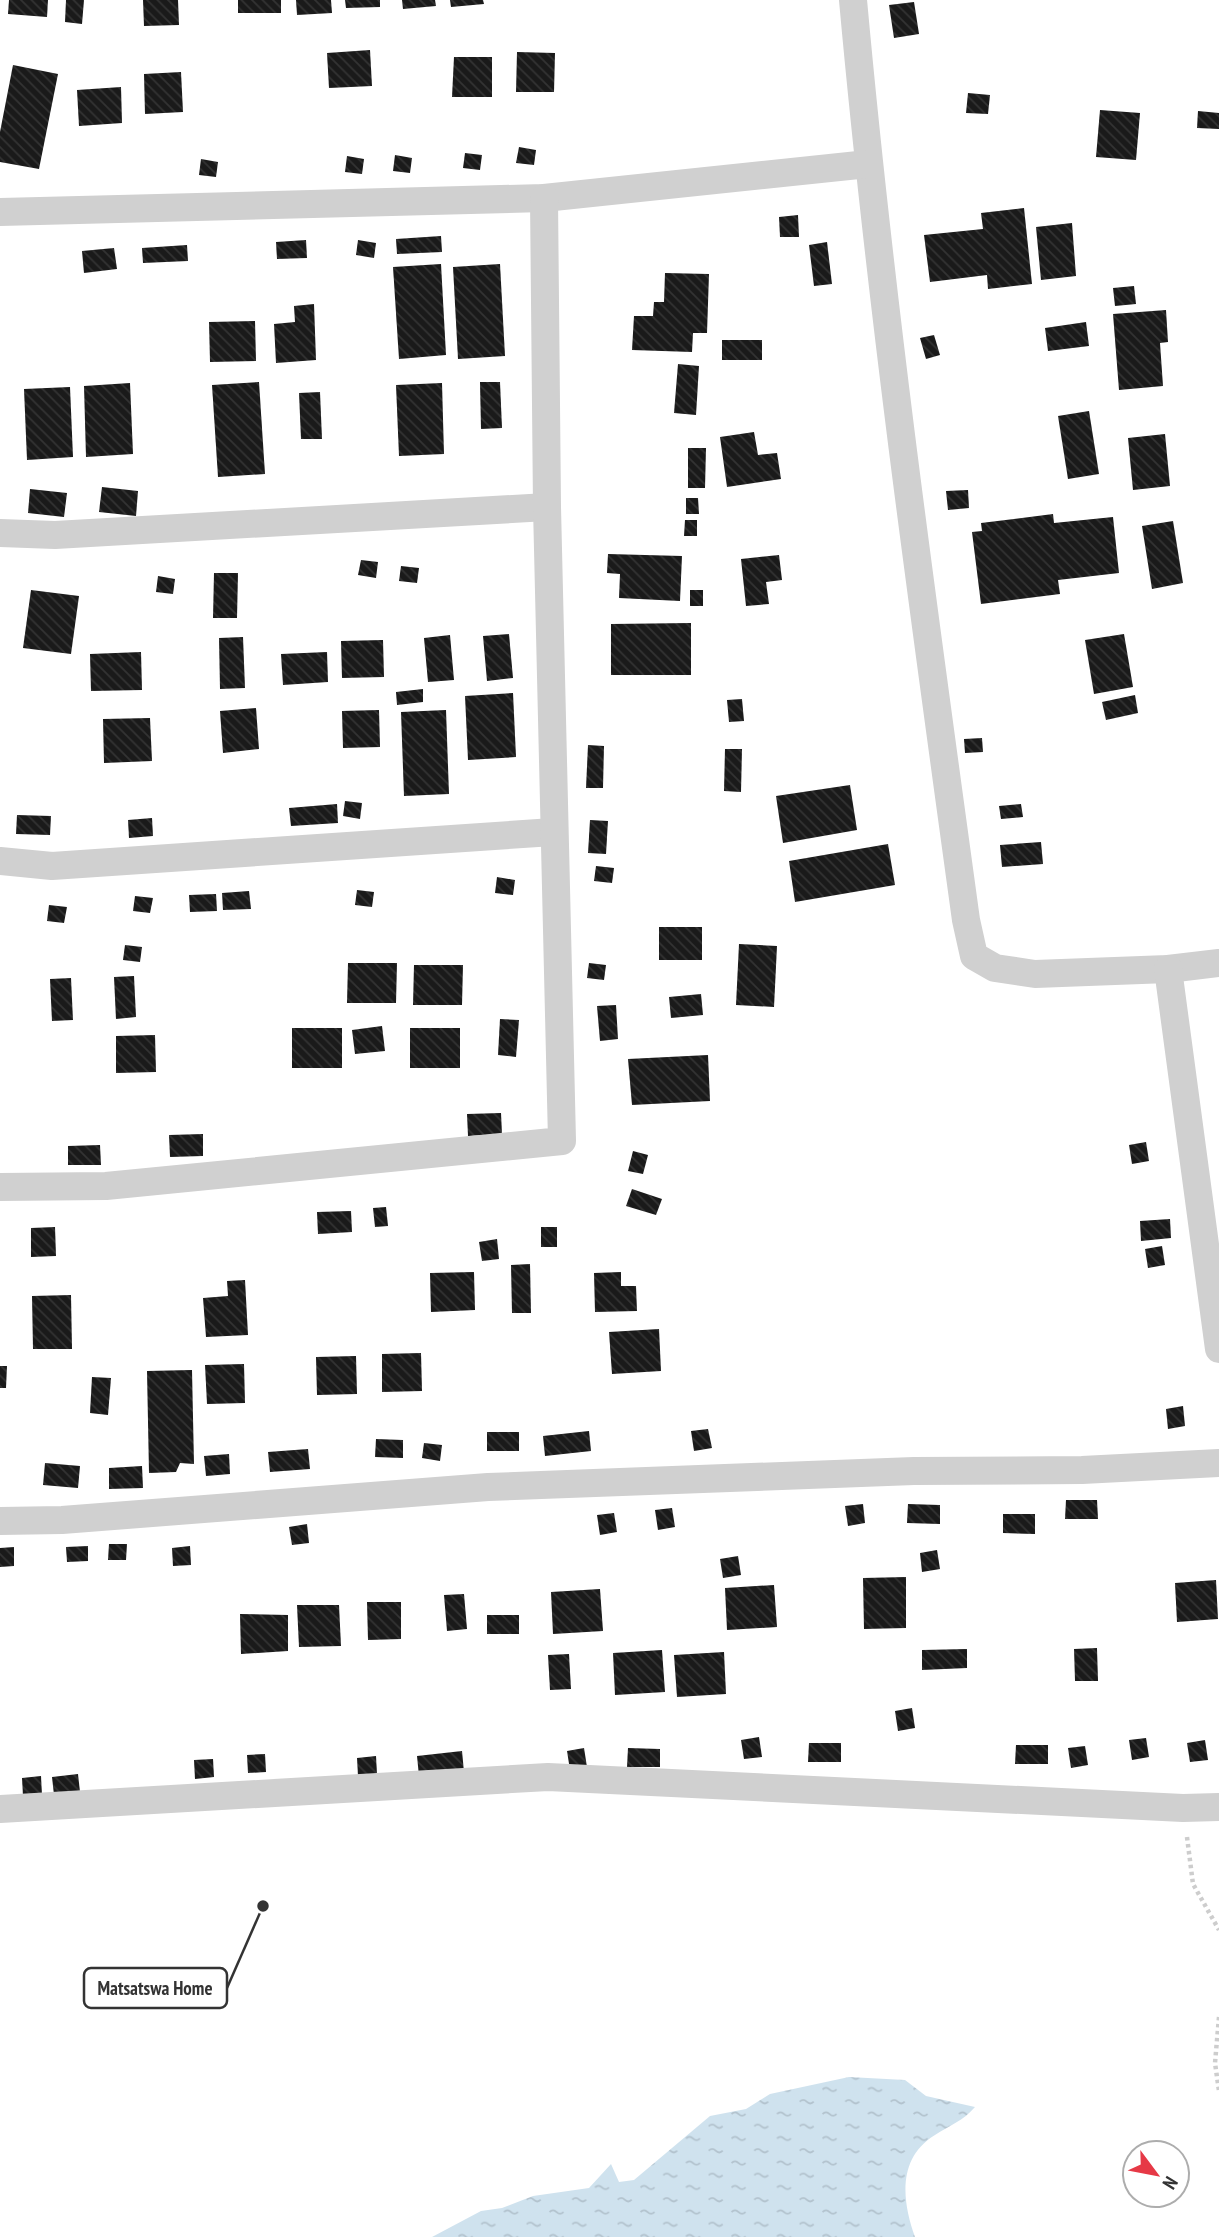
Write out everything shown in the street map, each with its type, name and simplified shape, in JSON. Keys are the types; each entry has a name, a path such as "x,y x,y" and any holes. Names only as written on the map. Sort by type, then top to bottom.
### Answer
{"street":[{"path":"853,0 868,164 921,597 966,920 974,956 995,968 1035,974 1168,969 1219,963"},
{"path":"0,212 544,198 868,164"},
{"path":"0,1186 106,1186 562,1141 553,832 544,198"},
{"path":"0,533 55,535 547,507"},
{"path":"0,861 52,866 553,832"},
{"path":"1168,969 1219,1349"},
{"path":"0,1521 62,1520 488,1488 914,1471 1082,1470 1219,1463"},
{"path":"0,1809 548,1777 1183,1808 1219,1807"}],"path":[{"path":"1183,1808 1194,1884 1219,1930"},
{"path":"1219,2017 1215,2063 1219,2091"}],"water":[{"path":"849,2077 905,2080 926,2096 975,2107 935,2135 914,2156 906,2181 906,2195 915,2237 432,2237 481,2211 502,2208 533,2196 589,2188 611,2164 619,2182 634,2180 710,2116 746,2109 770,2094"}],"building":[{"path":"9,0 48,0 47,17 8,14"},
{"path":"66,0 84,0 82,24 65,22"},
{"path":"143,0 178,0 179,25 144,26"},
{"path":"238,0 281,0 281,13 238,13"},
{"path":"296,0 331,0 332,13 297,15"},
{"path":"345,0 380,0 380,7 346,8"},
{"path":"402,0 435,0 436,6 403,9"},
{"path":"450,0 483,0 484,4 451,7"},
{"path":"914,2 919,34 894,38 889,5"},
{"path":"370,50 372,86 329,88 327,53"},
{"path":"517,52 555,53 554,92 516,92"},
{"path":"454,57 492,57 492,97 452,97"},
{"path":"13,65 58,74 39,169 0,162 0,132"},
{"path":"181,72 183,112 145,114 144,74"},
{"path":"121,87 122,123 79,126 77,90"},
{"path":"968,93 990,95 988,114 966,113"},
{"path":"1100,110 1140,113 1136,160 1096,157"},
{"path":"1198,111 1219,113 1219,129 1197,128"},
{"path":"519,147 536,150 534,165 516,163"},
{"path":"465,153 482,155 480,170 463,168"},
{"path":"395,155 412,158 410,173 393,171"},
{"path":"347,156 364,159 362,174 345,172"},
{"path":"201,159 218,162 216,177 199,175"},
{"path":"1024,208 1032,284 988,289 987,275 930,282 924,235 983,229 981,213"},
{"path":"798,215 799,237 780,237 779,217"},
{"path":"1072,223 1076,276 1041,280 1036,227"},
{"path":"441,236 442,252 397,254 396,239"},
{"path":"306,240 307,258 277,259 276,242"},
{"path":"358,240 376,243 374,258 356,255"},
{"path":"827,242 832,284 814,286 809,245"},
{"path":"187,245 188,261 143,263 142,248"},
{"path":"114,248 117,269 84,273 82,251"},
{"path":"441,264 446,355 399,359 393,267"},
{"path":"500,264 505,356 458,359 453,267"},
{"path":"665,273 709,274 707,333 693,333 692,352 632,350 634,316 653,316 654,302 664,302"},
{"path":"1134,286 1136,304 1115,306 1113,288"},
{"path":"314,304 316,360 276,363 274,324 295,322 294,306"},
{"path":"1166,310 1168,342 1160,343 1163,386 1119,390 1113,314"},
{"path":"255,321 256,361 210,362 209,322"},
{"path":"1086,322 1089,346 1048,351 1045,328"},
{"path":"934,335 940,355 926,359 920,338"},
{"path":"722,340 762,340 762,360 722,360"},
{"path":"678,364 699,366 696,415 674,413"},
{"path":"259,382 265,474 218,477 212,385"},
{"path":"480,382 500,382 502,428 481,429"},
{"path":"130,383 133,454 86,457 84,386"},
{"path":"442,383 444,454 399,456 396,385"},
{"path":"70,387 73,457 27,460 24,389"},
{"path":"320,392 322,439 301,439 299,393"},
{"path":"1089,411 1099,474 1068,479 1058,416"},
{"path":"754,432 758,455 777,453 781,479 727,487 720,437"},
{"path":"1165,434 1170,486 1133,490 1128,438"},
{"path":"688,448 706,448 705,488 688,488"},
{"path":"102,487 138,491 136,516 99,512"},
{"path":"30,489 67,493 64,517 28,513"},
{"path":"968,490 969,508 948,510 946,491"},
{"path":"686,498 698,498 699,514 686,514"},
{"path":"1053,514 1054,523 1113,517 1119,573 1058,580 1060,594 981,604 972,532 982,531 981,523"},
{"path":"685,520 697,520 697,536 684,536"},
{"path":"1173,521 1183,583 1152,589 1142,526"},
{"path":"608,554 682,556 680,601 619,598 620,574 607,573"},
{"path":"779,555 782,580 766,582 769,604 746,606 741,559"},
{"path":"361,560 378,562 376,578 358,575"},
{"path":"401,566 419,568 417,583 399,581"},
{"path":"214,573 238,573 237,618 213,618"},
{"path":"158,576 175,579 173,594 156,592"},
{"path":"31,590 79,596 71,654 23,648"},
{"path":"690,590 703,590 703,606 690,606"},
{"path":"691,623 691,675 611,675 611,624"},
{"path":"509,634 513,678 487,681 483,636"},
{"path":"1124,634 1133,687 1094,694 1085,640"},
{"path":"450,635 454,680 428,682 424,638"},
{"path":"243,637 245,688 220,689 219,638"},
{"path":"383,640 384,677 342,678 341,641"},
{"path":"141,652 142,690 91,691 90,654"},
{"path":"327,652 328,682 283,685 281,654"},
{"path":"423,689 423,702 397,705 396,692"},
{"path":"513,693 516,757 468,760 465,696"},
{"path":"1135,695 1138,713 1106,720 1102,702"},
{"path":"742,699 744,721 729,722 727,700"},
{"path":"256,708 259,749 223,753 220,711"},
{"path":"379,710 380,747 343,748 342,711"},
{"path":"446,710 449,794 404,796 401,712"},
{"path":"150,718 152,761 104,763 103,719"},
{"path":"982,738 983,752 965,753 964,739"},
{"path":"588,745 604,746 603,788 586,788"},
{"path":"725,749 742,749 741,792 724,791"},
{"path":"850,785 857,830 783,843 776,796"},
{"path":"345,801 362,803 360,819 343,816"},
{"path":"337,804 338,823 291,826 289,808"},
{"path":"1021,804 1023,817 1001,819 999,806"},
{"path":"17,815 51,816 50,835 16,834"},
{"path":"152,818 153,836 129,838 128,820"},
{"path":"590,820 608,821 606,854 588,853"},
{"path":"1041,842 1043,864 1002,867 1000,845"},
{"path":"888,844 895,885 795,902 789,861"},
{"path":"596,866 614,868 612,883 594,881"},
{"path":"497,877 515,880 513,895 495,893"},
{"path":"357,890 374,892 372,907 355,905"},
{"path":"249,891 251,909 223,910 222,893"},
{"path":"216,894 217,911 190,912 189,895"},
{"path":"135,896 153,898 150,913 133,911"},
{"path":"49,905 67,907 64,923 47,921"},
{"path":"659,927 702,927 702,960 659,960"},
{"path":"739,944 777,946 774,1007 736,1005"},
{"path":"125,945 142,947 140,962 123,960"},
{"path":"348,963 397,963 396,1003 347,1003"},
{"path":"589,963 606,965 604,980 587,978"},
{"path":"414,965 463,965 462,1005 413,1005"},
{"path":"134,976 136,1017 116,1019 114,977"},
{"path":"71,978 73,1020 52,1021 50,979"},
{"path":"701,994 703,1015 671,1018 669,997"},
{"path":"616,1005 618,1039 600,1041 597,1006"},
{"path":"500,1019 519,1020 516,1057 498,1055"},
{"path":"382,1026 385,1051 355,1054 352,1030"},
{"path":"292,1028 342,1028 342,1068 292,1068"},
{"path":"410,1028 460,1028 460,1068 410,1068"},
{"path":"155,1035 156,1072 116,1073 116,1036"},
{"path":"708,1055 710,1101 632,1105 628,1059"},
{"path":"501,1113 502,1134 468,1136 467,1114"},
{"path":"203,1134 203,1156 170,1157 169,1135"},
{"path":"1146,1142 1149,1161 1132,1164 1129,1145"},
{"path":"100,1145 101,1165 68,1165 68,1146"},
{"path":"633,1151 648,1155 643,1174 628,1171"},
{"path":"632,1189 662,1199 656,1215 626,1206"},
{"path":"386,1207 388,1226 375,1227 373,1208"},
{"path":"351,1211 352,1232 318,1234 317,1212"},
{"path":"1170,1219 1171,1238 1141,1241 1140,1221"},
{"path":"55,1227 56,1256 31,1257 31,1228"},
{"path":"541,1227 557,1227 557,1247 541,1247"},
{"path":"497,1239 499,1259 482,1261 479,1242"},
{"path":"1162,1246 1165,1265 1148,1268 1145,1249"},
{"path":"530,1264 531,1313 512,1313 511,1265"},
{"path":"474,1272 475,1310 431,1312 430,1273"},
{"path":"621,1272 621,1286 636,1286 637,1311 595,1312 594,1273"},
{"path":"245,1280 248,1335 206,1337 203,1298 228,1296 227,1281"},
{"path":"71,1295 72,1349 33,1349 32,1296"},
{"path":"659,1329 661,1371 612,1374 609,1332"},
{"path":"421,1353 422,1391 382,1392 382,1354"},
{"path":"356,1356 357,1394 317,1395 316,1357"},
{"path":"244,1364 245,1403 207,1404 205,1365"},
{"path":"0,1366 7,1366 6,1388 0,1388"},
{"path":"192,1370 194,1464 180,1463 176,1472 149,1473 147,1371"},
{"path":"92,1377 111,1378 108,1415 90,1413"},
{"path":"1183,1406 1185,1426 1168,1429 1166,1409"},
{"path":"708,1429 712,1448 694,1451 691,1431"},
{"path":"589,1431 591,1451 545,1456 543,1436"},
{"path":"487,1432 519,1432 519,1451 487,1451"},
{"path":"376,1439 403,1440 403,1458 375,1457"},
{"path":"424,1443 442,1445 440,1461 422,1458"},
{"path":"308,1449 310,1469 270,1472 268,1452"},
{"path":"229,1454 230,1474 206,1476 204,1456"},
{"path":"45,1463 80,1466 78,1488 43,1485"},
{"path":"142,1466 143,1488 109,1489 109,1468"},
{"path":"1066,1500 1097,1500 1098,1519 1065,1519"},
{"path":"863,1504 865,1523 848,1526 845,1506"},
{"path":"908,1504 940,1505 940,1524 907,1523"},
{"path":"672,1508 675,1527 658,1530 655,1510"},
{"path":"614,1513 617,1532 600,1535 597,1515"},
{"path":"1003,1514 1035,1514 1035,1534 1003,1533"},
{"path":"307,1524 309,1543 292,1545 289,1527"},
{"path":"109,1544 127,1544 126,1560 108,1560"},
{"path":"88,1546 88,1561 67,1562 66,1547"},
{"path":"190,1546 191,1565 173,1566 172,1548"},
{"path":"14,1547 14,1566 0,1567 0,1548"},
{"path":"937,1550 940,1569 922,1572 920,1553"},
{"path":"738,1556 741,1575 723,1578 720,1559"},
{"path":"906,1577 906,1628 864,1629 863,1578"},
{"path":"1216,1580 1218,1619 1177,1622 1175,1583"},
{"path":"774,1585 777,1627 727,1630 725,1588"},
{"path":"600,1589 603,1631 553,1634 551,1592"},
{"path":"464,1594 467,1629 447,1631 444,1595"},
{"path":"367,1602 401,1602 401,1639 368,1640"},
{"path":"297,1605 339,1605 341,1646 299,1647"},
{"path":"240,1614 288,1615 288,1651 241,1654"},
{"path":"487,1615 519,1615 519,1634 487,1634"},
{"path":"1097,1648 1098,1681 1075,1681 1074,1649"},
{"path":"967,1649 967,1668 922,1670 922,1650"},
{"path":"662,1650 665,1692 615,1695 613,1653"},
{"path":"724,1652 726,1694 677,1697 674,1655"},
{"path":"569,1654 571,1689 550,1690 548,1655"},
{"path":"912,1708 915,1728 898,1731 895,1711"},
{"path":"759,1737 762,1757 744,1759 741,1740"},
{"path":"1146,1738 1149,1757 1132,1760 1129,1740"},
{"path":"1205,1740 1208,1760 1190,1762 1187,1743"},
{"path":"809,1743 841,1743 841,1762 808,1762"},
{"path":"1016,1745 1048,1745 1048,1764 1015,1764"},
{"path":"1085,1746 1088,1765 1071,1768 1068,1748"},
{"path":"584,1748 587,1767 570,1770 567,1751"},
{"path":"628,1748 660,1749 660,1767 627,1767"},
{"path":"462,1751 464,1772 419,1776 417,1756"},
{"path":"265,1754 266,1772 248,1773 247,1755"},
{"path":"376,1756 377,1774 358,1776 357,1758"},
{"path":"213,1759 214,1777 195,1779 194,1760"},
{"path":"78,1774 80,1792 54,1795 52,1777"},
{"path":"41,1776 42,1795 23,1796 22,1778"}],"place":[{"name":"Matsatswa Home","path":"263,1906"}]}
